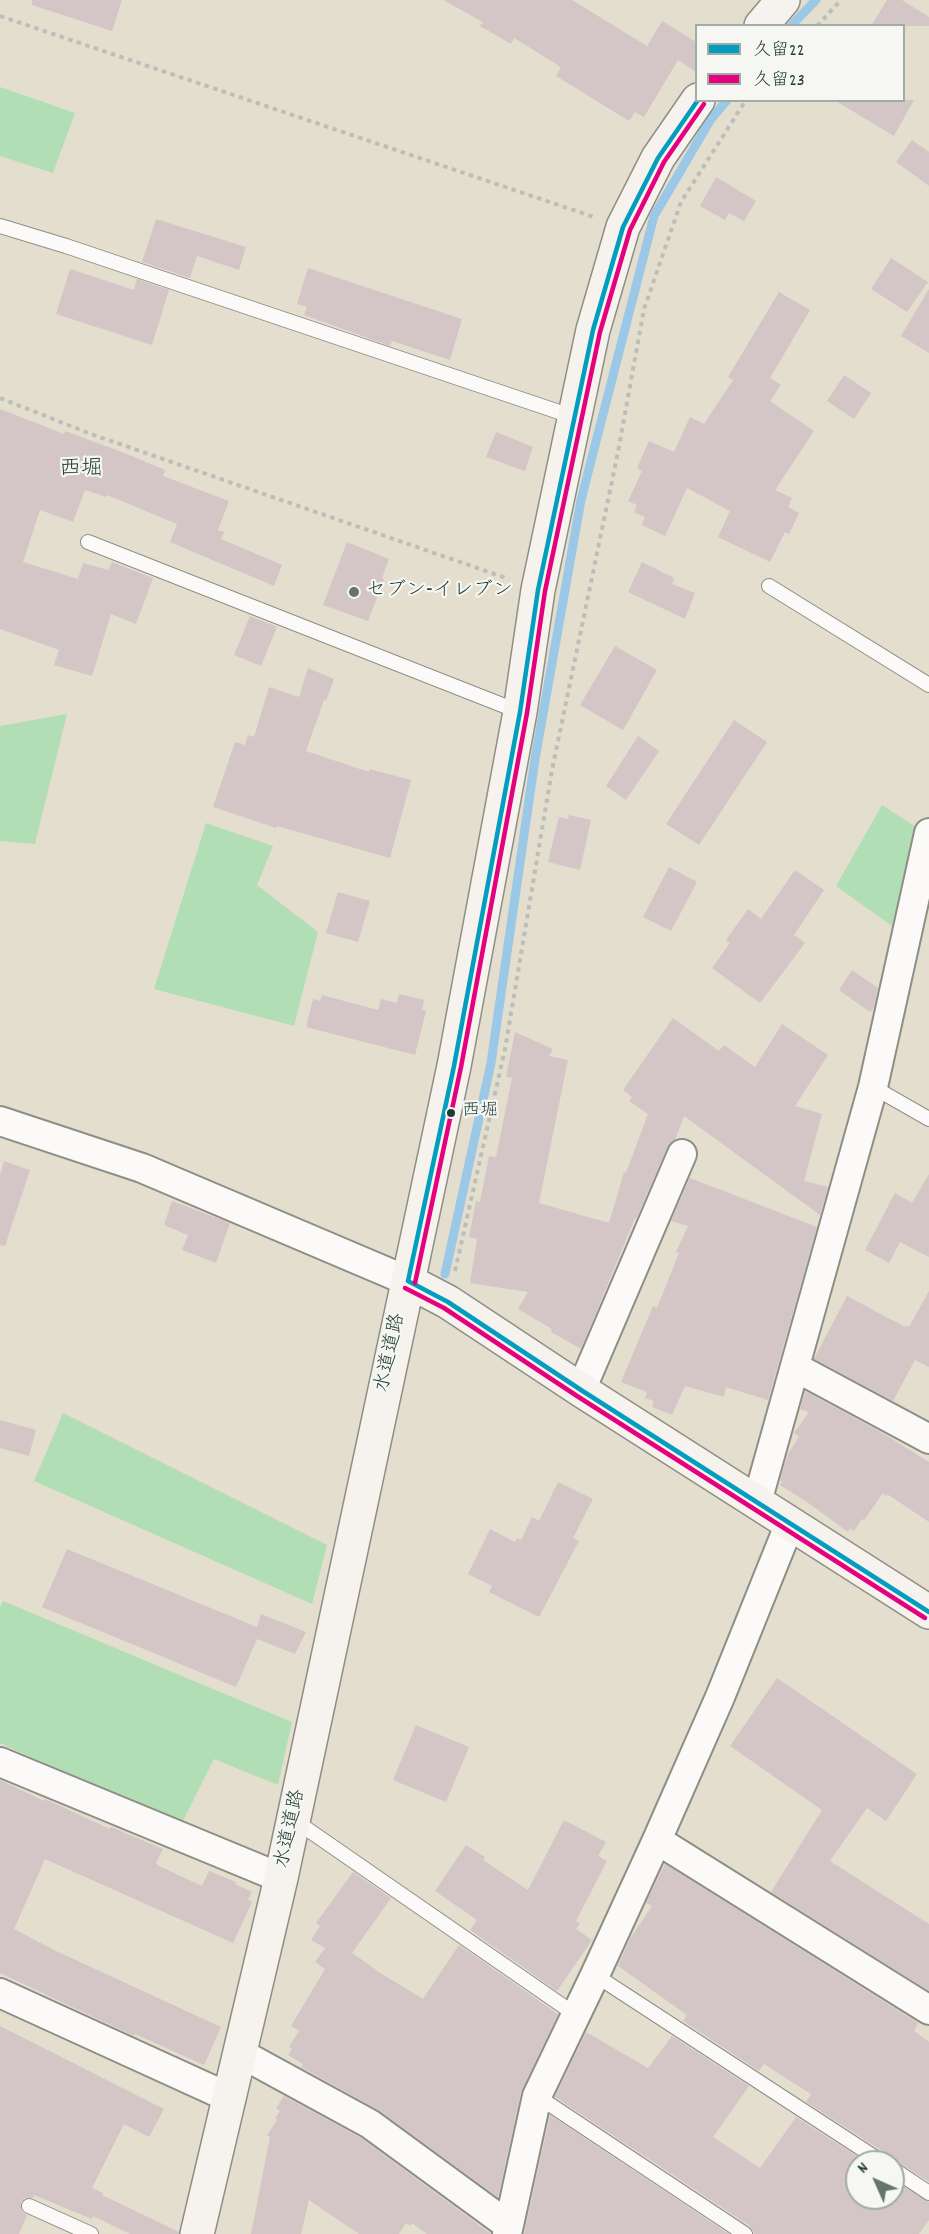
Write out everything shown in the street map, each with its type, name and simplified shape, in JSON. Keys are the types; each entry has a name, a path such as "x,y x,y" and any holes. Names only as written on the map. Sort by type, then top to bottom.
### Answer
{"street":[{"path":"763,24 783,0"},
{"name":"水道道路","path":"197,2234 294,1820 454,1066 520,712 538,590 594,330 623,227 658,158 697,102"},
{"path":"757,1502 920,916 929,833"},
{"path":"0,1121 142,1168 408,1281 448,1302 581,1390 929,1612"},
{"path":"581,1390 682,1154"},
{"path":"795,1367 929,1439"},
{"path":"240,2053 370,2124 512,2231 537,2096 657,1840 720,1696 790,1523"},
{"path":"0,1761 281,1878"},
{"path":"657,1840 929,2010"},
{"path":"0,1993 230,2098"}],"lane":[{"path":"0,226 66,246 574,417"},
{"path":"88,542 520,712"},
{"path":"769,586 929,685"},
{"path":"873,1087 929,1119"},
{"path":"294,1820 576,2015"},
{"path":"595,1975 864,2150"},
{"path":"537,2096 745,2234"},
{"path":"905,2177 929,2193"},
{"path":"29,2206 91,2234"}],"path":[{"path":"819,24 841,0"},
{"path":"0,16 623,227"},
{"path":"448,1302 505,1048 552,771 618,452 644,309 681,202 745,102"},
{"path":"0,398 91,434 538,590"}],"green space":[{"path":"0,87 75,113 53,173 0,156"},
{"path":"67,714 35,844 0,841 0,726"},
{"path":"882,805 922,831 899,931 836,886"},
{"path":"206,823 273,846 257,885 318,932 294,1026 154,989"},
{"path":"63,1413 327,1545 312,1604 34,1481"},
{"path":"3,1601 292,1722 278,1785 214,1759 180,1827 0,1743 0,1607"}],"building":[{"path":"32,0 122,0 112,31 32,5"},
{"path":"443,0 572,0 647,46 662,21 695,41 695,71 678,60 644,117 635,112 629,121 556,76 561,67 514,38 511,44 480,26 483,22"},
{"path":"887,0 902,0 929,17 929,26 872,24"},
{"path":"914,100 894,136 837,102"},
{"path":"912,140 929,152 929,186 896,162"},
{"path":"716,177 756,201 744,221 729,213 725,220 700,206"},
{"path":"156,219 246,247 239,270 197,256 190,278 142,262"},
{"path":"891,258 928,282 907,312 871,289"},
{"path":"308,268 462,319 450,360 392,341 390,346 304,315 307,307 297,304"},
{"path":"70,269 134,290 137,279 169,290 152,345 56,314"},
{"path":"929,289 929,353 901,336"},
{"path":"779,292 810,310 770,378 781,385 770,401 814,431 775,490 792,498 788,507 799,513 789,534 785,532 770,562 718,537 730,511 687,488 665,536 642,525 645,517 634,512 637,505 628,501 642,471 637,468 649,441 674,452 690,417 704,424 733,380 728,377"},
{"path":"844,375 871,393 854,419 827,401"},
{"path":"0,409 64,434 65,431 122,452 165,470 163,476 229,501 218,530 224,532 221,539 282,565 274,586 170,542 177,524 107,495 106,497 85,490 73,522 40,510 23,562 78,579 83,563 108,570 112,562 153,578 136,624 111,614 92,676 54,665 59,650 0,629"},
{"path":"496,432 533,447 525,471 486,457"},
{"name":"セブン-イレブン","path":"347,542 389,559 368,621 323,605"},
{"path":"642,562 674,578 672,584 695,593 685,619 628,592"},
{"path":"250,616 277,627 261,666 234,655"},
{"path":"615,646 657,670 623,730 580,705"},
{"path":"308,668 334,679 306,751 369,772 369,769 411,780 390,858 277,826 276,828 213,807 235,742 245,745 248,735 254,737 269,687 299,697"},
{"path":"734,720 767,742 699,845 666,824"},
{"path":"638,736 659,751 626,800 606,786"},
{"path":"569,815 591,820 580,870 548,862 559,817 568,819"},
{"path":"669,867 697,882 671,931 643,917"},
{"path":"795,870 824,890 794,935 805,943 760,1003 712,968 730,943 726,940 748,909 761,919"},
{"path":"338,892 370,901 358,942 326,933"},
{"path":"852,970 878,988 874,1007 870,1012 839,990"},
{"path":"399,994 424,1000 422,1010 426,1011 415,1055 306,1027 313,999 320,1001 322,995 378,1010 381,999 397,1003"},
{"path":"673,1018 719,1051 724,1045 755,1067 782,1024 828,1055 795,1106 822,1114 804,1181 828,1187 820,1215 684,1116 675,1140 667,1148 635,1218 581,1349 518,1309 528,1292 470,1283 477,1239 469,1237 476,1201 480,1202 489,1156 496,1157 512,1078 506,1077 515,1032 553,1049 549,1056 568,1060 539,1203 609,1223 624,1172 626,1173 648,1114 629,1101 632,1097 623,1090"},
{"path":"4,1161 30,1170 5,1246 0,1245 0,1175"},
{"path":"929,1174 929,1257 900,1242 889,1263 865,1250 895,1193 912,1203"},
{"path":"690,1178 817,1227 768,1400 726,1387 724,1397 685,1386 672,1415 652,1407 654,1401 645,1398 647,1392 621,1382 653,1306 657,1308 679,1253 676,1252 688,1226 671,1221"},
{"path":"172,1201 230,1223 216,1263 182,1250 188,1235 164,1225"},
{"path":"929,1291 929,1367 915,1360 893,1401 814,1359 847,1296 909,1327"},
{"path":"805,1391 884,1434 929,1462 929,1522 883,1493 864,1520 862,1519 854,1531 850,1528 848,1532 780,1485 788,1454 799,1437 794,1433 809,1412 800,1409"},
{"path":"0,1420 36,1430 29,1456 0,1448"},
{"path":"558,1482 593,1499 573,1538 579,1541 539,1617 489,1592 492,1586 468,1574 490,1529 515,1542 517,1538 521,1540 532,1517 539,1521"},
{"path":"67,1549 257,1627 261,1614 306,1632 295,1654 257,1639 236,1687 42,1607"},
{"path":"777,1678 917,1774 886,1821 867,1808 830,1861 929,1924 929,1991 771,1892 822,1810 730,1746"},
{"path":"416,1725 469,1747 446,1802 393,1780"},
{"path":"0,1780 110,1829 111,1827 163,1849 156,1863 159,1866 202,1886 209,1871 236,1882 235,1884 252,1892 248,1900 252,1902 233,1943 45,1859 14,1929 54,1950 221,2027 204,2065 135,2034 134,2036 0,1973"},
{"path":"564,1820 606,1842 598,1856 607,1861 576,1921 580,1923 576,1929 592,1940 557,1991 470,1930 477,1920 435,1891 466,1845 485,1857 483,1860 528,1890"},
{"path":"665,1864 918,2023 914,2031 929,2042 929,2182 905,2167 905,2150 881,2150 806,2102 811,2094 764,2064 759,2071 683,2021 687,2015 618,1966 630,1939 652,1906 646,1903"},
{"path":"353,1872 391,1898 352,1953 382,1974 423,1999 459,1945 558,2014 521,2092 498,2197 380,2111 301,2067 303,2064 288,2055 292,2049 289,2047 299,2031 291,2026 325,1969 315,1962 325,1948 311,1940 320,1926 316,1923"},
{"path":"0,2026 164,2109 149,2137 124,2124 92,2188 179,2234 130,2234 93,2216 92,2219 34,2195 33,2198 24,2198 21,2203 21,2211 27,2215 19,2234 0,2234"},
{"path":"586,2032 648,2068 672,2036 749,2086 713,2137 760,2168 796,2117 847,2150 845,2150 845,2210 905,2210 905,2187 929,2202 929,2220 919,2234 754,2234 750,2226 555,2097"},
{"path":"284,2096 361,2138 491,2234 427,2234 412,2223 410,2226 406,2223 399,2234 359,2234 309,2200 301,2234 251,2234 270,2137 267,2135 277,2120 275,2118 280,2111 276,2108"},
{"path":"550,2115 729,2234 524,2234"}],"waterway":[{"path":"793,24 816,0"},
{"path":"445,1274 491,1063 535,759 581,500 654,216 711,119 725,102"}],"transit line":[{"name":"久留22","path":"408,1281 454,1066 520,712 538,590 593,330 623,227 658,158 697,102"},
{"name":"久留23","path":"415,1283 461,1067 527,713 545,591 600,332 630,230 664,162 704,104"},
{"name":"久留22","path":"408,1281 448,1302 581,1390 929,1612"},
{"name":"久留23","path":"405,1288 444,1308 577,1396 925,1618"}],"place":[{"name":"セブン-イレブン","path":"354,592"},
{"name":"西堀","path":"451,1113"}],"district":[{"name":"西堀","path":"81,471"}]}
